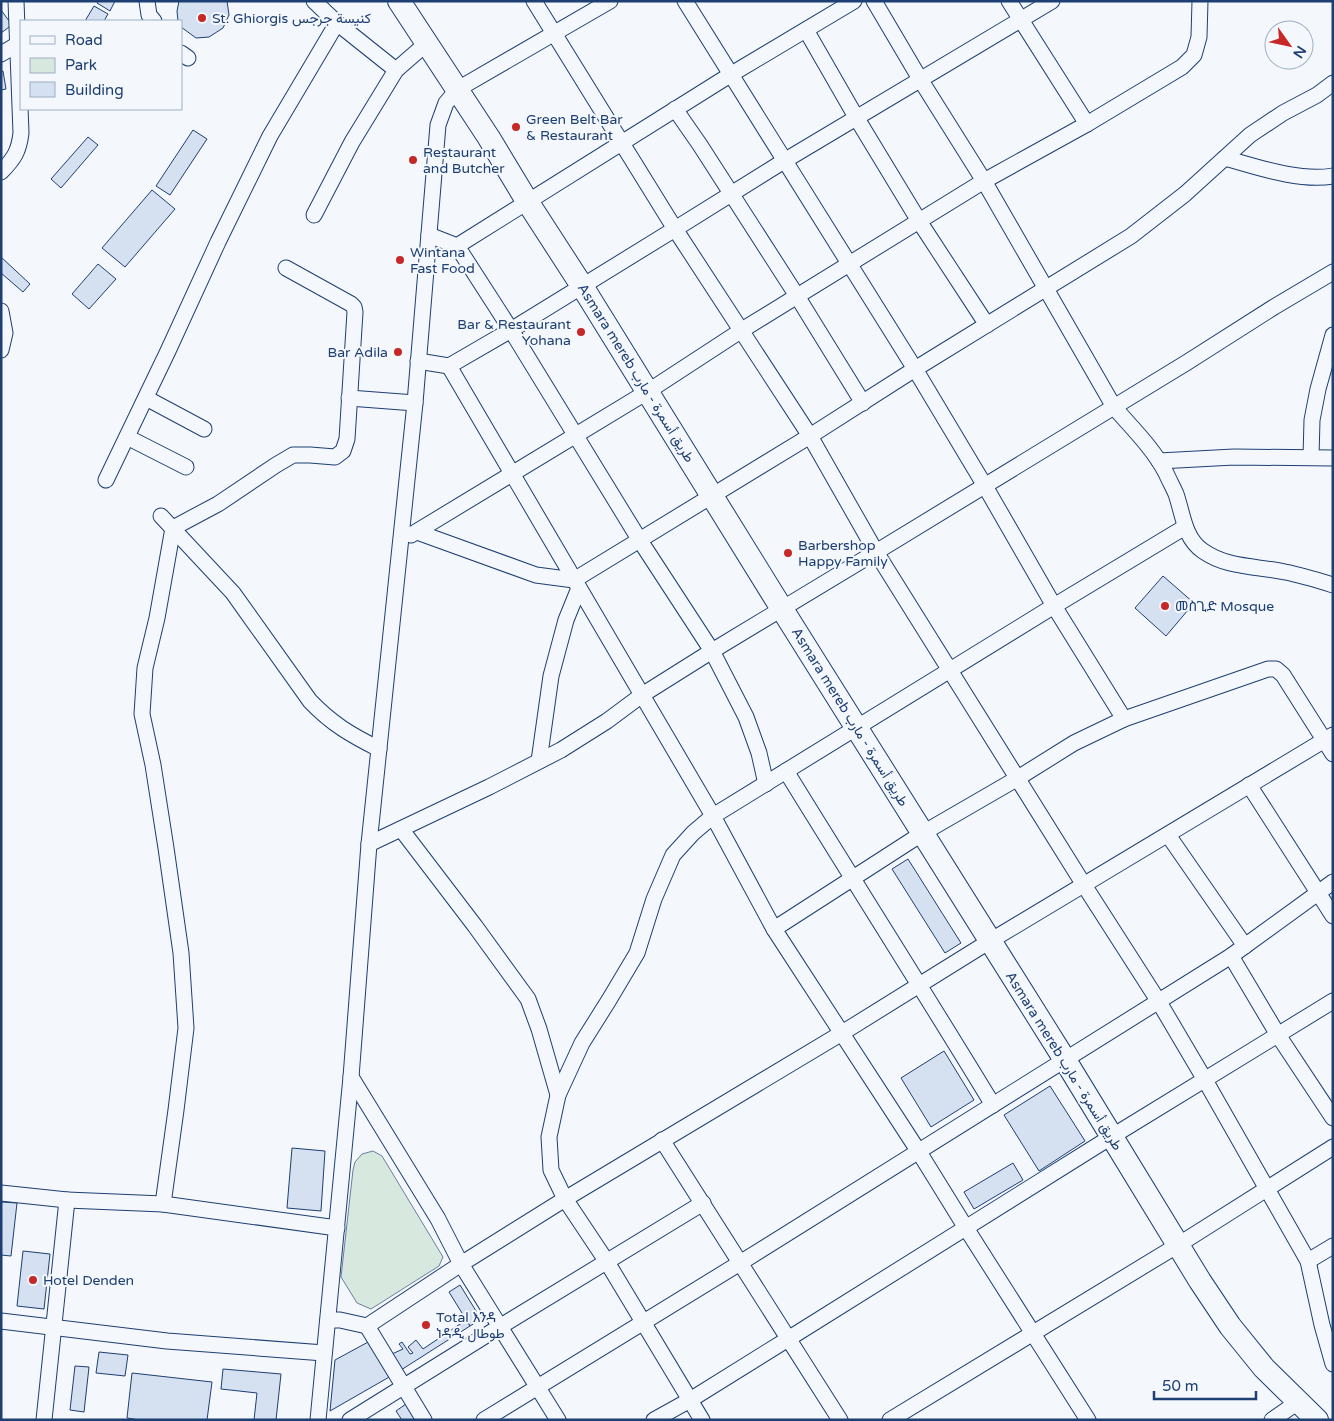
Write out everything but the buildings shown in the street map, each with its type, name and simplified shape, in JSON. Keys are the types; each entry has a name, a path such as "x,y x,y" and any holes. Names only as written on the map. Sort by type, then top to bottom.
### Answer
{"highway":[{"name":"Asmara mereb طريق أسمرة - مارب","path":"399,1 458,89 582,286 1230,1326 1264,1368 1317,1420"}],"street":[{"path":"16,1 20,103"},
{"path":"147,1 150,15 153,20"},
{"path":"314,1 337,23 396,70"},
{"path":"534,1 675,229 810,436 876,552 1205,1080 1308,1261 1333,1364"},
{"path":"318,1420 351,1077 369,844 415,403 438,125 446,103 458,89 610,1"},
{"path":"685,1 915,370 1054,606 1124,719"},
{"path":"456,246 730,75 854,1"},
{"path":"874,1 984,181 1114,407 1159,461 1175,494 1190,538 1202,551 1222,561 1284,572 1333,584"},
{"path":"1009,1 1088,124"},
{"path":"418,361 449,366 511,330 784,160 1052,1"},
{"path":"400,540 417,532 647,392 742,330 984,181 1088,124 1182,67 1194,54 1199,37 1200,1"},
{"path":"106,480 270,136 337,23"},
{"path":"806,30 919,221 987,325"},
{"path":"314,215 352,142 396,70 427,43"},
{"path":"1,54 18,44"},
{"path":"539,761 551,676 576,584 639,540 810,436 1130,236 1185,194 1250,135 1283,113 1317,94 1333,82"},
{"path":"675,109 797,296 863,403"},
{"path":"1,172 12,160 19,147 21,133 20,110"},
{"path":"1225,158 1268,170 1319,178 1333,176"},
{"path":"429,235 456,246 511,330 639,540 712,651 746,717 759,753 766,784"},
{"path":"173,528 218,504 293,455 335,457 343,451 347,439 354,308 351,304 286,268"},
{"path":"369,844 489,787 560,750 712,651 1333,272"},
{"path":"1,311 5,333 1,350"},
{"path":"1310,457 1312,420 1318,389 1333,335"},
{"path":"449,366 713,816 774,929 919,1152 1088,1420"},
{"path":"146,398 204,429"},
{"path":"349,398 415,403"},
{"path":"127,437 186,467"},
{"path":"1159,461 1234,457 1333,458"},
{"path":"161,516 233,593 310,701 324,717 351,735 379,749"},
{"path":"702,1420 607,1262 565,1199 551,1170 549,1137 558,1095 582,1043 637,953 654,899 673,855 692,833 713,816 1185,527"},
{"path":"163,1204 186,1028 181,953 153,765 142,714 145,668 157,618 173,528"},
{"path":"417,532 536,575 576,584"},
{"path":"774,929 923,834 1074,743 1124,719 1268,669 1276,669 1283,675 1328,737 1333,754"},
{"path":"367,1326 565,1199 1328,737"},
{"path":"786,771 993,1105"},
{"path":"1248,785 1333,916"},
{"path":"401,829 528,999 540,1029 558,1095"},
{"path":"1168,835 1245,946"},
{"path":"484,1420 919,1152 1231,956 1333,882"},
{"path":"1231,956 1278,1035 1333,1118"},
{"path":"654,1420 690,1400 1333,1001"},
{"path":"351,1077 438,1219 461,1264 558,1420"},
{"path":"662,1140 840,1420"},
{"path":"890,1420 1178,1245 1333,1147"},
{"path":"1,1193 67,1200 163,1204 337,1228"},
{"path":"44,1420 67,1200"},
{"path":"350,1420 703,1204"},
{"path":"1308,1261 1333,1246"},
{"path":"328,1320 340,1320 367,1326 424,1420"},
{"path":"1,1321 167,1340 324,1353"},
{"path":"1272,1420 1298,1402"}],"green space":[{"path":"373,1151 382,1156 443,1257 439,1266 371,1309 357,1303 341,1277 355,1162 362,1154"}],"place":[{"name":"St. Ghiorgis كنيسة جرجس","path":"202,18"},
{"name":"Green Belt Bar & Restaurant","path":"516,127"},
{"name":"Restaurant and Butcher","path":"413,160"},
{"name":"Wintana Fast Food","path":"400,260"},
{"name":"Bar & Restaurant Yohana","path":"581,332"},
{"name":"Bar Adila","path":"398,352"},
{"name":"Barbershop Happy Family","path":"788,553"},
{"name":"መስጊድ Mosque","path":"1165,606"},
{"name":"Hotel Denden","path":"33,1280"},
{"name":"Total እንዳ ነዳዲ طوطال","path":"426,1325"}]}
